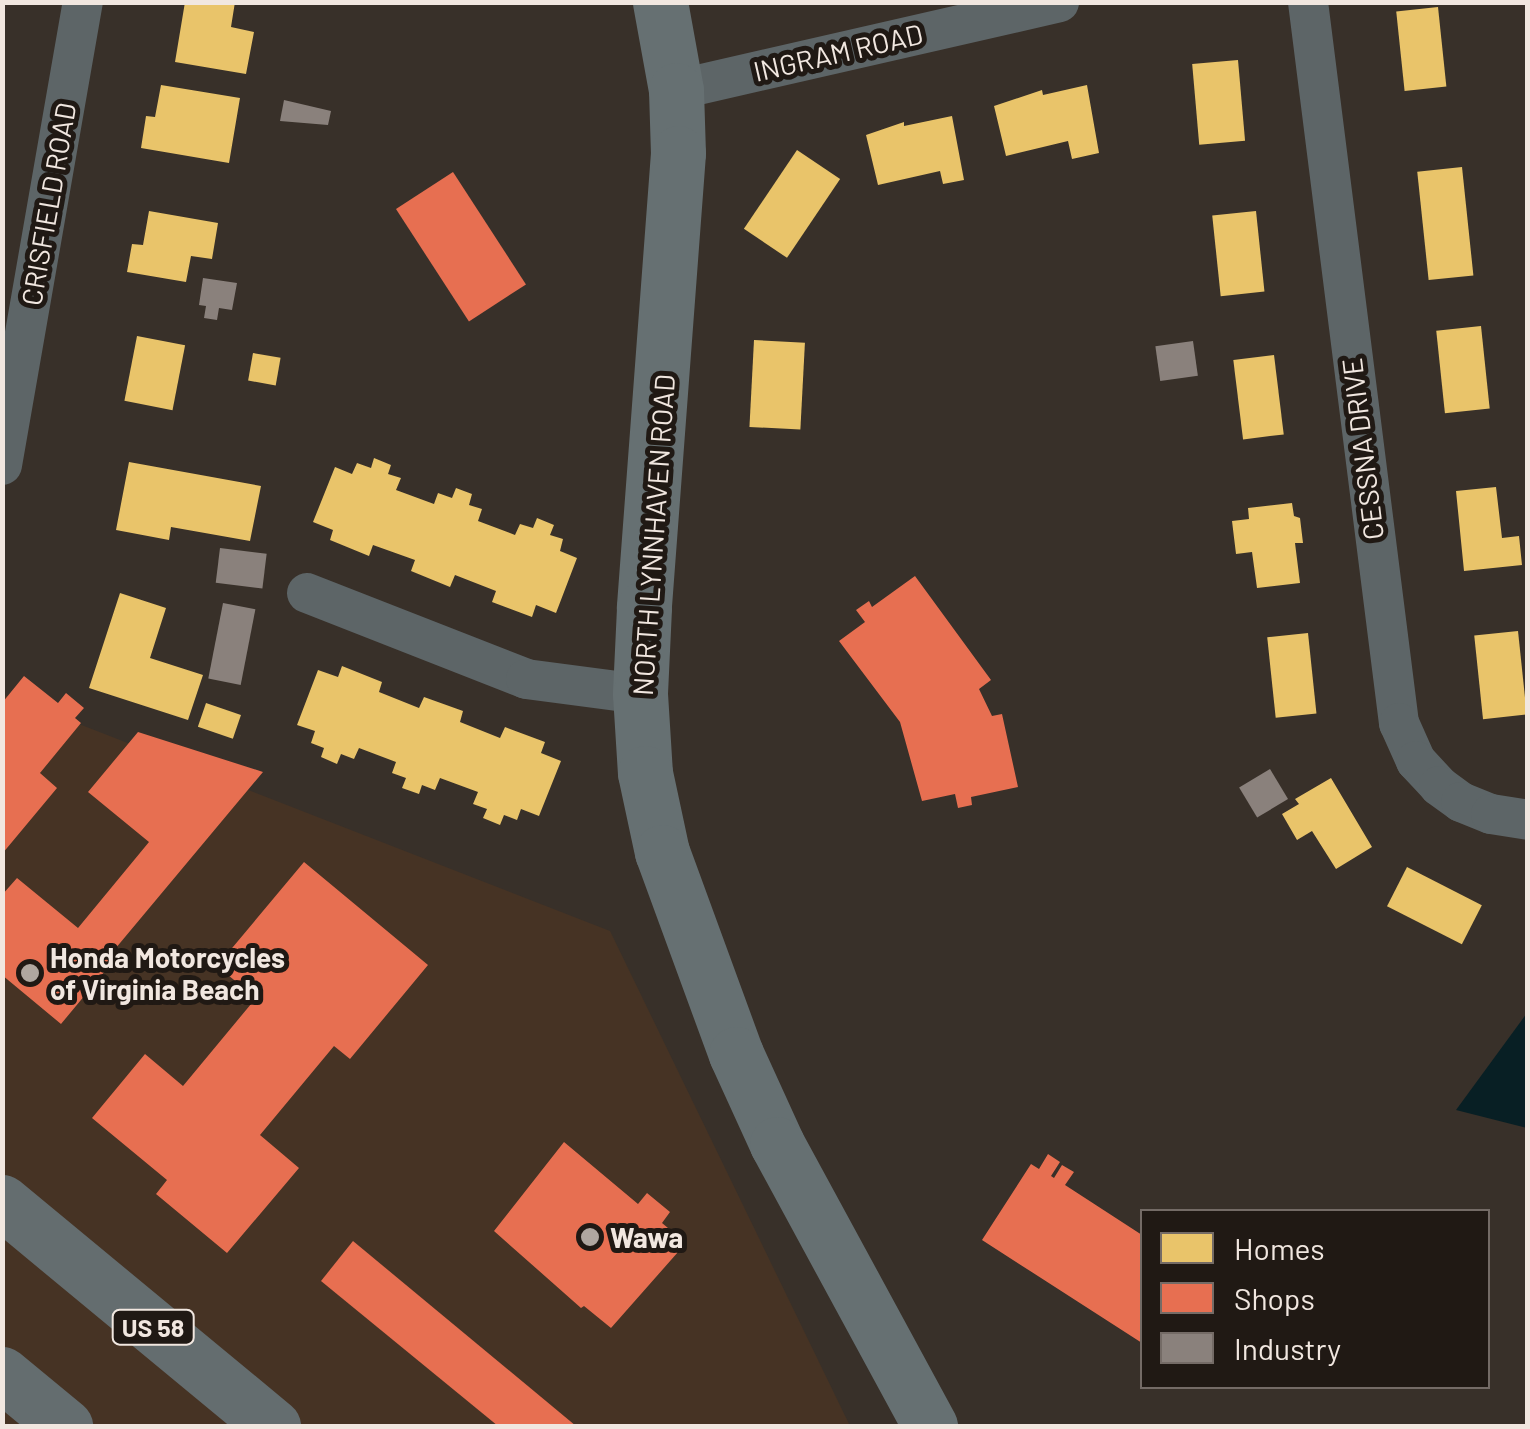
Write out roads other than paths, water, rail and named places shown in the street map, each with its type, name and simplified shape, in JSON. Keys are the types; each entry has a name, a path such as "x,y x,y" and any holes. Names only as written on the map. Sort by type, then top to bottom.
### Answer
{"main road":[{"name":"US 58","path":"2,1202 273,1426"},
{"path":"2,1374 65,1426"}],"street":[{"name":"CRISFIELD ROAD","path":"2,466 83,2"},
{"name":"NORTH LYNNHAVEN ROAD","path":"660,2 676,90 678,153 640,694 645,773 659,836 699,964 777,1144 930,1426"},
{"name":"INGRAM ROAD","path":"676,90 1059,2"},
{"name":"CESSNA DRIVE","path":"1308,2 1399,723 1416,760 1439,786 1461,802 1491,814 1528,820"},
{"path":"307,593 526,679 640,694"}],"water":[{"path":"1527,1013 1527,1128 1456,1110"}],"place":[{"name":"Honda Motorcycles of Virginia Beach","path":"30,973"},
{"name":"Wawa","path":"590,1237"}]}
